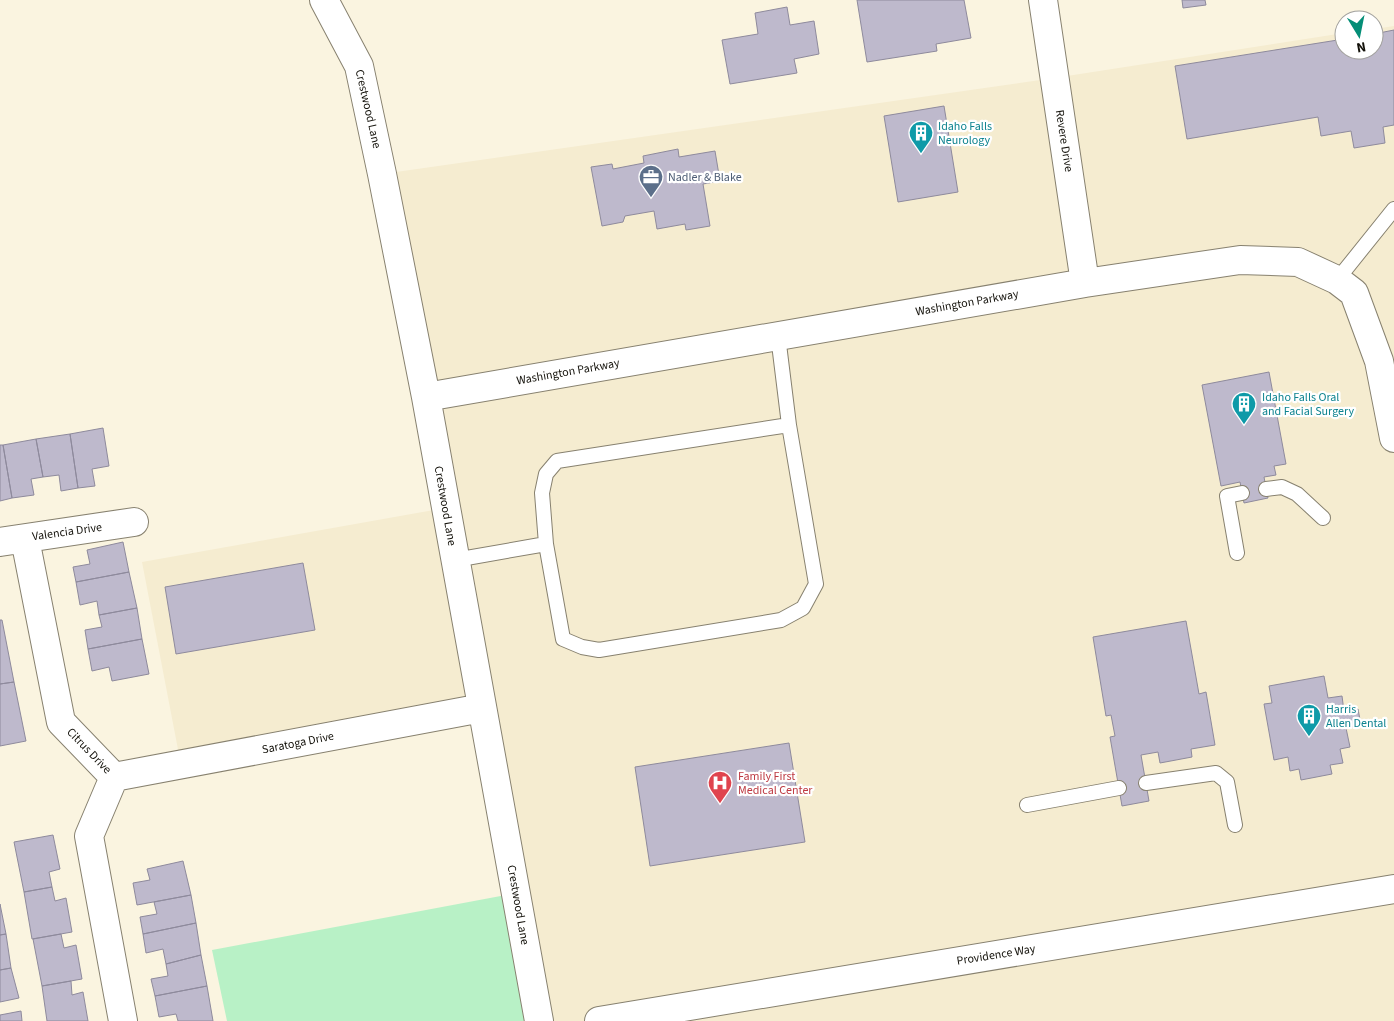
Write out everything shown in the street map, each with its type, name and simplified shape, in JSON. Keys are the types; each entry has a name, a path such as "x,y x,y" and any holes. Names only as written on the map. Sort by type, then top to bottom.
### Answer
{"street":[{"name":"Crestwood Lane","path":"324,0 359,66 382,174 426,397 539,1021"},
{"name":"Revere Drive","path":"1043,0 1085,283"},
{"name":"Washington Parkway","path":"426,397 1085,283 1240,260 1298,262 1337,280 1354,293 1379,361 1394,438"},
{"name":"Valencia Drive","path":"12,540 134,522"},
{"name":"Citrus Drive","path":"12,540 61,722 114,777 89,836 123,1021"},
{"name":"Saratoga Drive","path":"114,777 482,708"},
{"name":"Providence Way","path":"599,1021 1394,889"}],"lane":[{"path":"1337,280 1394,209"},
{"path":"778,336 789,424 816,584 803,608 781,620 598,650 582,647 563,639 546,544 542,493 546,474 557,461 789,424"},
{"path":"1266,489 1282,486 1290,490 1297,494 1322,518"},
{"path":"1237,552 1227,496 1242,493"},
{"path":"455,560 546,544"},
{"path":"1146,783 1216,773 1227,782 1235,825"},
{"path":"1027,805 1118,788"}],"shaded area":[{"path":"1394,26 1394,1021 539,1021 482,708 181,765 142,562 445,508 382,174 1054,78 1334,35 1334,60 1384,60 1384,28"}],"green space":[{"path":"516,893 539,1021 227,1021 212,950"}],"building":[{"path":"857,0 964,0 971,38 936,44 937,51 867,62"},
{"path":"1182,0 1205,0 1206,5 1183,8"},
{"path":"787,7 790,25 814,21 819,54 794,59 797,73 730,84 722,40 758,34 755,13"},
{"path":"1394,30 1394,125 1383,127 1385,143 1354,148 1351,131 1321,136 1318,117 1187,139 1175,66 1334,41 1334,60 1384,60 1384,32"},
{"name":"Idaho Falls Neurology","path":"944,106 958,192 898,202 884,116"},
{"name":"Nadler & Blake","path":"678,149 679,157 715,151 720,181 703,184 710,226 686,230 685,224 657,229 654,211 625,216 623,222 602,226 591,167 612,164 613,169 644,163 643,156"},
{"name":"Idaho Falls Oral and Facial Surgery","path":"1269,372 1286,464 1274,466 1276,475 1264,477 1268,498 1244,503 1240,482 1221,486 1202,385"},
{"path":"103,428 109,466 92,469 95,486 78,488 70,434"},
{"path":"70,434 78,488 61,491 59,475 43,477 36,439"},
{"path":"36,439 43,477 31,479 34,495 12,498 3,445"},
{"path":"0,445 3,445 12,498 0,501"},
{"path":"123,542 129,572 76,582 73,567 90,564 87,550"},
{"path":"303,563 315,630 176,654 165,587"},
{"path":"129,572 137,608 99,615 97,601 80,605 76,582"},
{"path":"137,608 142,639 88,649 85,630 102,627 99,615"},
{"path":"0,620 2,620 14,682 0,684"},
{"path":"1186,621 1199,694 1206,692 1215,745 1191,749 1192,757 1160,763 1158,752 1141,755 1149,801 1122,806 1110,737 1115,736 1111,715 1106,716 1093,637"},
{"path":"142,639 149,674 112,681 109,667 92,671 88,649"},
{"name":"Harris Allen Dental","path":"1324,676 1328,698 1342,696 1344,711 1358,709 1361,725 1346,728 1350,747 1340,749 1343,763 1330,765 1332,774 1301,780 1299,769 1290,771 1288,757 1274,760 1264,704 1272,703 1269,686"},
{"path":"14,682 26,741 0,746 0,684"},
{"name":"Family First Medical Center","path":"789,743 805,842 650,866 635,767"},
{"path":"53,835 60,869 49,872 52,887 24,892 14,842"},
{"path":"183,861 191,895 137,905 133,883 150,880 147,869"},
{"path":"52,887 55,901 66,898 72,932 32,939 24,892"},
{"path":"191,895 196,923 143,934 140,917 157,914 154,902"},
{"path":"0,904 6,934 0,935"},
{"path":"196,923 201,955 166,964 163,949 146,953 143,934"},
{"path":"6,934 11,968 0,970 0,935"},
{"path":"61,934 64,948 76,945 82,979 42,986 33,939"},
{"path":"201,955 207,986 155,996 151,979 168,976 166,964"},
{"path":"11,968 19,998 0,1002 0,970"},
{"path":"71,981 72,995 83,992 88,1021 47,1021 42,986"},
{"path":"207,986 213,1021 178,1021 176,1014 159,1017 155,996"},
{"path":"21,1011 22,1021 0,1021 0,1015"}],"place":[{"name":"Idaho Falls Neurology","path":"921,154"},
{"name":"Nadler & Blake","path":"651,198"},
{"name":"Idaho Falls Oral and Facial Surgery","path":"1244,425"},
{"name":"Harris Allen Dental","path":"1309,737"},
{"name":"Family First Medical Center","path":"720,804"}]}
